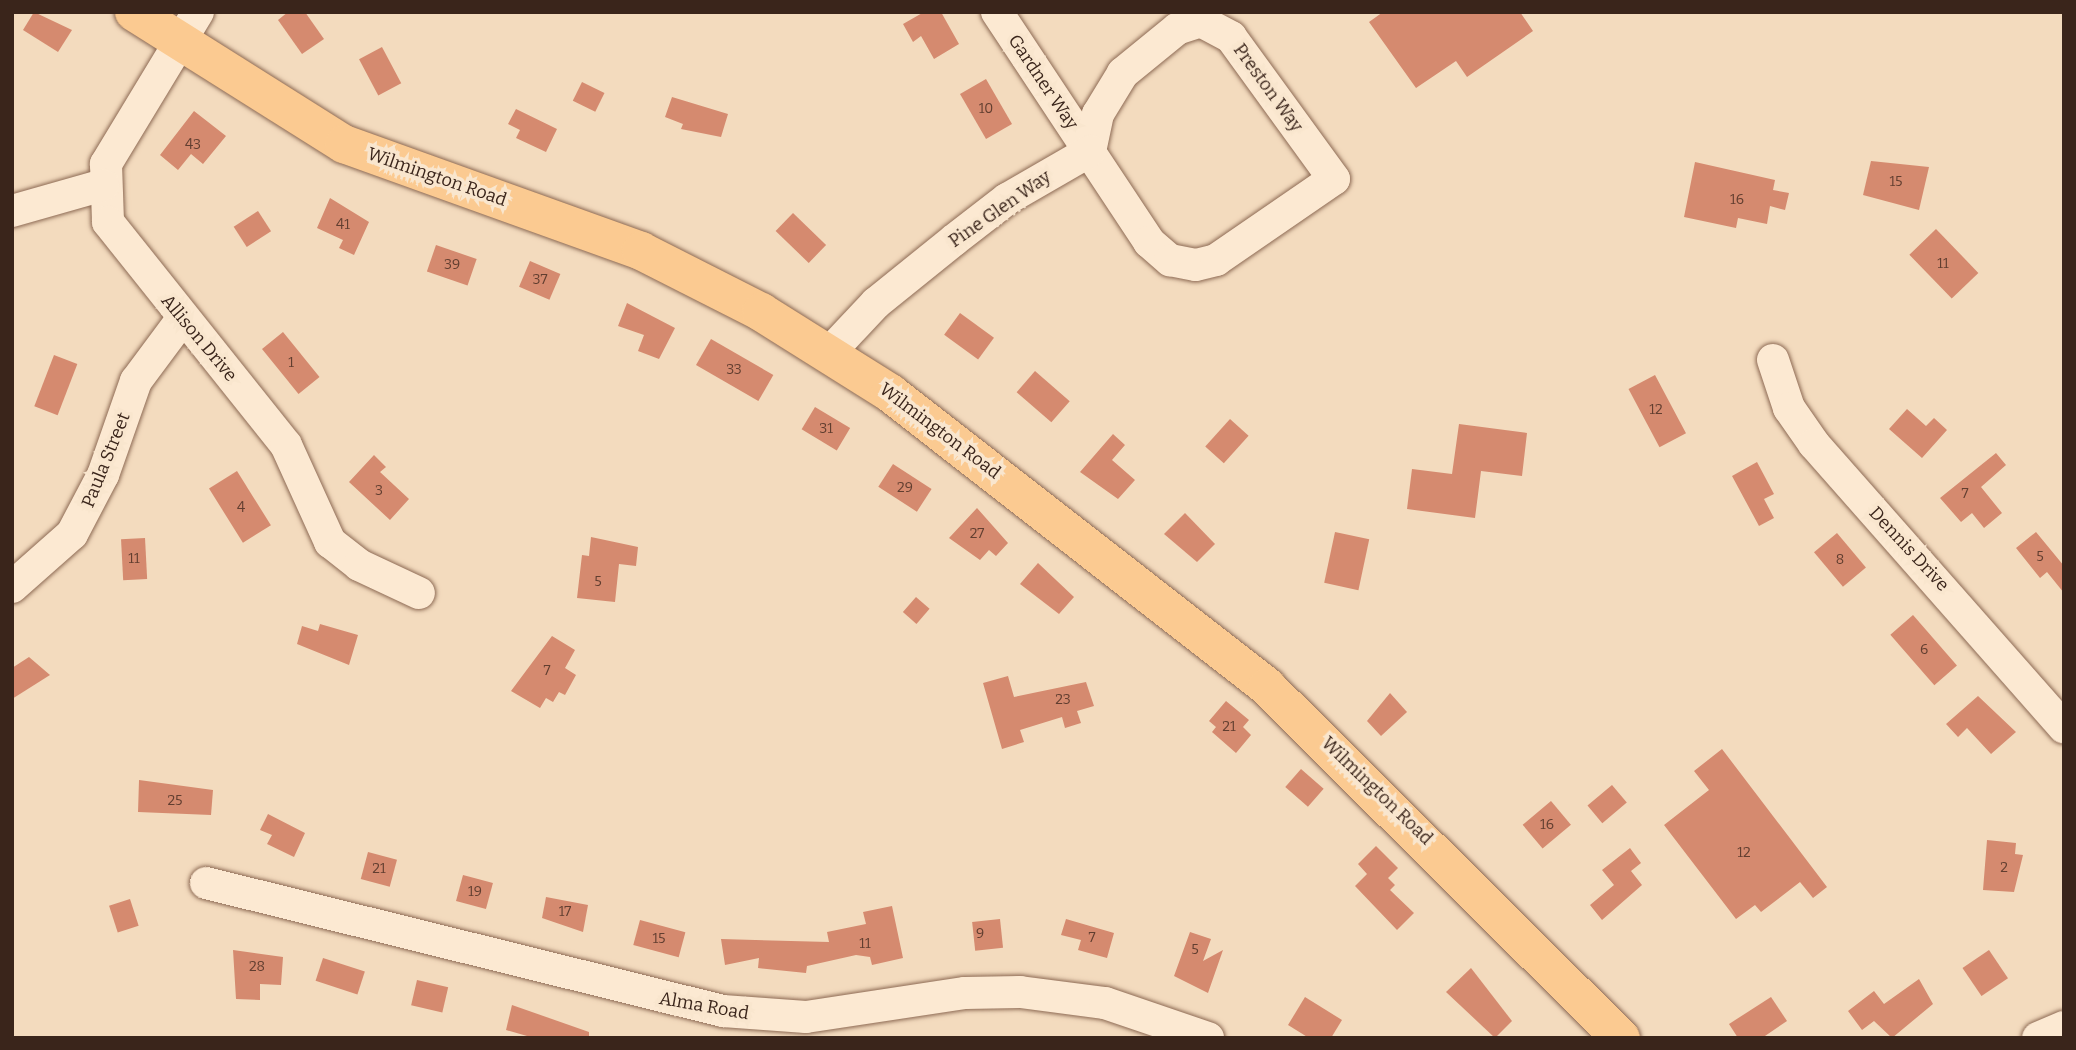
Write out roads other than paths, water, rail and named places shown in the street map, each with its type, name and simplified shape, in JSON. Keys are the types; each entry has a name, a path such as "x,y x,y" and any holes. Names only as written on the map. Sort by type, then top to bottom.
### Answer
{"main road":[{"name":"Wilmington Road","path":"134,12 188,27 344,144 641,251 829,353 932,424 1268,687 1621,1038"}],"street":[{"name":"Gardner Way","path":"997,12 1090,151"},
{"name":"Preston Way","path":"1201,21 1231,37 1334,179 1216,260 1189,265 1153,247 1090,151 1098,114 1123,73 1177,29 1201,21"},
{"name":"Allison Drive","path":"188,27 117,140 103,185 113,232 286,445 330,542 359,565 419,593"},
{"name":"Pine Glen Way","path":"829,353 876,303 954,240 1007,199 1090,151"},
{"path":"12,211 103,185"},
{"name":"Paula Street","path":"12,587 72,534 103,475 136,381 182,319"},
{"name":"Dennis Drive","path":"1773,360 1789,408 1814,444 2064,727"},
{"name":"Alma Road","path":"205,883 723,1011 806,1017 965,993 1020,992 1105,1003 1208,1038"},
{"path":"2038,1038 2064,1027"}]}
